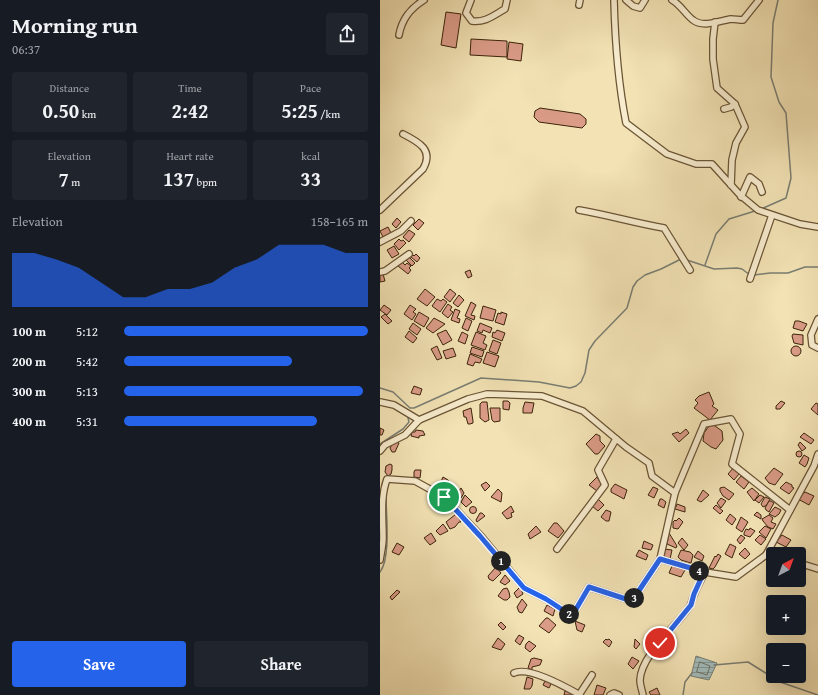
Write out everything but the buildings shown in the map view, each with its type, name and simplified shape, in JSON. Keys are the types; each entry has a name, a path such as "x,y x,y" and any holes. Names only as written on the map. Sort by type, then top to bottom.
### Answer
{"street":[{"path":"399,35 401,24 410,11 424,0"},
{"path":"471,0 466,13 472,21 478,22 493,17 505,9 507,0"},
{"path":"614,0 615,42 626,123 667,154 696,164 712,164 742,197 758,210 800,224 818,227"},
{"path":"626,0 633,6 640,8 645,0"},
{"path":"672,0 694,20 701,23 731,19 743,20 759,0"},
{"path":"715,22 713,59 717,88 735,104 745,127 736,143 732,160 731,185"},
{"path":"724,109 735,104"},
{"path":"380,210 423,169 427,160 424,148 413,139 403,134"},
{"path":"742,197 750,177 759,184 762,192"},
{"path":"579,210 664,228 690,270"},
{"path":"750,279 772,215"},
{"path":"380,242 401,231 411,221"},
{"path":"380,272 386,271 409,254"},
{"path":"818,319 811,335 812,345 818,348"},
{"path":"380,451 392,440 405,435 420,420 468,399 487,394 542,396 583,411 616,439 649,463 652,476 675,493"},
{"path":"380,402 394,405 420,420"},
{"path":"380,560 383,539 380,508 382,483 387,479 415,481 444,497 480,536 524,588 546,599 572,616 589,587 632,601 660,559 675,493 704,424 731,419 740,434 732,464 790,510"},
{"path":"557,549 605,485 598,470 616,439"},
{"path":"770,547 814,466 818,454"},
{"path":"660,559 704,572 736,577 766,555"},
{"path":"806,565 818,569"},
{"path":"643,695 640,680 645,662 691,605 694,594 704,572"},
{"path":"514,672 528,672 543,677 580,695 592,675"},
{"path":"610,695 614,693 620,695"}],"water":[{"path":"696,656 717,663 709,680 691,676"}],"waterway":[{"path":"761,209 786,198 791,178 786,113 779,102 771,77 773,23 778,0"},
{"path":"705,265 716,234 729,219 755,211"},
{"path":"380,388 393,392 410,408 414,408 481,378 539,382 570,388 576,386 581,382 585,373 589,350 595,341 627,308 633,287 637,281 645,275 681,259"},
{"path":"687,260 714,269 742,269 750,275"},
{"path":"754,275 788,273 805,267 818,267"},
{"path":"380,444 403,429 409,422 408,418"},
{"path":"380,572 386,557 387,547 386,496"},
{"path":"714,665 748,662 780,682 818,695"},
{"path":"683,695 685,682 692,673"}],"route":[{"path":"444,497 480,536 524,588 546,599 572,616 589,587 632,601 660,559 704,572 694,594 691,605 673,629 660,643"}]}
